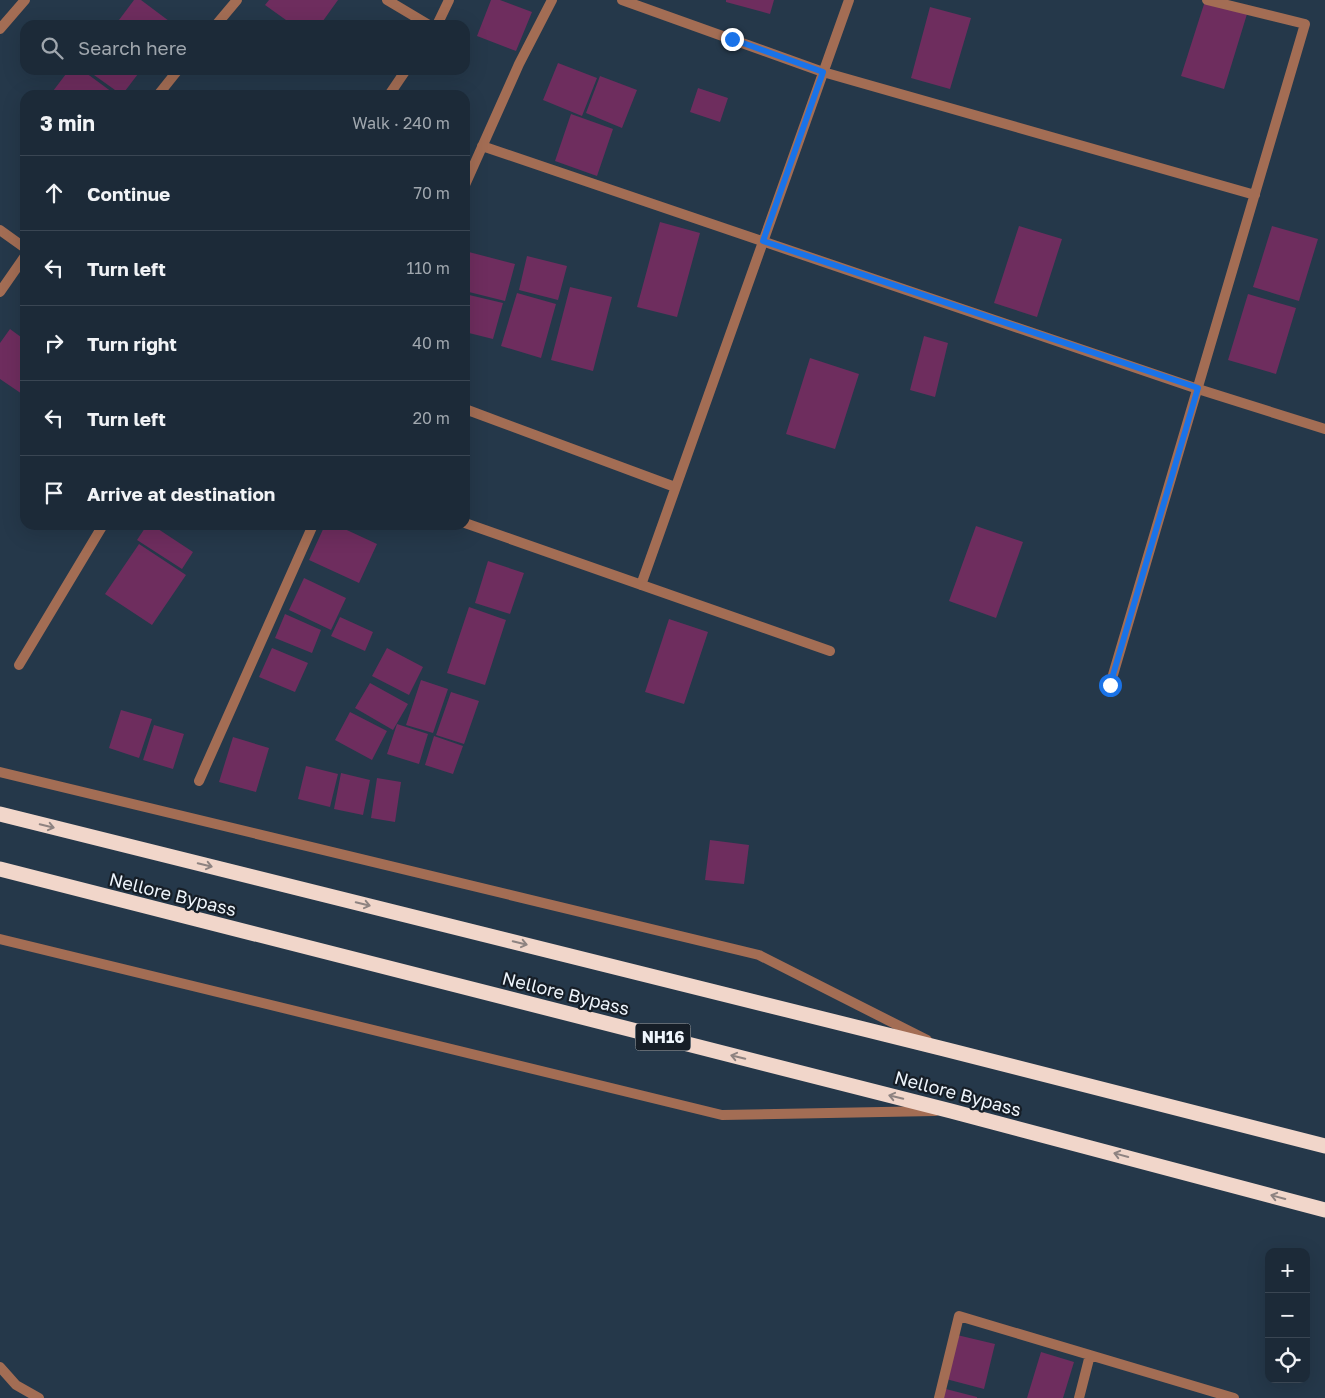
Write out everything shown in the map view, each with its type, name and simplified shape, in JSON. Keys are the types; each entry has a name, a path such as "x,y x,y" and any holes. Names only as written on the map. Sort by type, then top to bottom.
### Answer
{"highway":[{"name":"Nellore Bypass","path":"0,814 944,1048 1325,1146"},
{"name":"Nellore Bypass","path":"0,869 951,1110 1325,1210"}],"street":[{"path":"0,29 25,0"},
{"path":"220,20 237,0"},
{"path":"387,0 420,20"},
{"path":"439,20 449,0"},
{"path":"470,174 519,64 552,0"},
{"path":"622,0 823,72 1255,195"},
{"path":"641,584 849,0"},
{"path":"1110,685 1305,24 1207,0"},
{"path":"162,90 174,75"},
{"path":"392,90 403,75"},
{"path":"482,146 1198,388 1325,429"},
{"path":"0,230 20,244"},
{"path":"0,292 20,263"},
{"path":"470,411 675,487"},
{"path":"470,525 830,651"},
{"path":"19,665 100,530"},
{"path":"199,780 311,530"},
{"path":"0,772 759,955 944,1048"},
{"path":"0,939 722,1115 951,1110"},
{"path":"939,1398 959,1316 1234,1398"},
{"path":"1079,1398 1090,1355"},
{"path":"0,1367 16,1385 39,1398"}],"building":[{"path":"134,0 141,0 168,20 119,20"},
{"path":"269,0 338,0 324,20 286,20 265,5"},
{"path":"491,0 500,0 532,12 516,51 477,36"},
{"path":"726,0 774,0 770,14 726,2"},
{"path":"1205,1 1247,14 1224,89 1181,76"},
{"path":"930,7 971,18 950,89 911,78"},
{"path":"558,63 597,78 582,116 543,100"},
{"path":"65,75 89,75 109,90 54,90"},
{"path":"94,75 137,75 126,90 115,90"},
{"path":"600,76 637,90 622,128 586,113"},
{"path":"698,88 728,98 720,122 690,112"},
{"path":"571,114 613,129 597,176 555,161"},
{"path":"660,222 700,233 677,317 637,307"},
{"path":"1019,226 1062,239 1037,317 994,303"},
{"path":"1272,226 1318,239 1299,301 1253,287"},
{"path":"470,252 515,264 505,301 470,292"},
{"path":"527,256 567,266 558,300 519,290"},
{"path":"570,287 612,297 593,371 551,360"},
{"path":"517,293 556,304 541,358 501,346"},
{"path":"1248,294 1296,308 1276,374 1228,360"},
{"path":"470,295 503,303 493,339 470,333"},
{"path":"10,329 20,336 20,393 0,379 0,343"},
{"path":"924,336 948,343 935,397 910,390"},
{"path":"810,358 859,374 835,449 786,434"},
{"path":"976,526 1023,542 996,618 949,601"},
{"path":"144,530 160,530 193,552 182,569 137,540"},
{"path":"323,530 347,530 377,544 359,583 309,560"},
{"path":"139,544 186,575 152,625 105,594"},
{"path":"488,561 524,573 510,614 475,603"},
{"path":"304,578 346,598 331,630 289,610"},
{"path":"469,607 506,620 485,685 447,673"},
{"path":"285,614 321,630 312,653 275,638"},
{"path":"340,617 373,632 365,651 331,636"},
{"path":"669,619 708,632 684,704 645,692"},
{"path":"272,648 308,663 295,692 259,677"},
{"path":"387,648 423,667 409,695 372,676"},
{"path":"421,680 448,689 433,733 406,725"},
{"path":"370,683 408,704 393,730 355,708"},
{"path":"451,692 479,701 464,744 436,735"},
{"path":"121,710 152,719 139,758 109,748"},
{"path":"350,712 387,731 372,760 335,740"},
{"path":"397,724 428,734 419,764 387,754"},
{"path":"154,725 184,734 173,769 143,760"},
{"path":"434,736 463,746 453,774 425,765"},
{"path":"233,737 269,748 256,792 219,782"},
{"path":"306,766 338,774 330,807 298,799"},
{"path":"341,773 370,780 363,815 334,809"},
{"path":"377,778 401,782 395,822 371,818"},
{"path":"710,840 749,845 744,884 705,880"},
{"path":"957,1335 995,1344 984,1389 946,1379"},
{"path":"1041,1352 1074,1362 1063,1398 1027,1398"},
{"path":"942,1388 977,1397 977,1398 940,1398"}],"route":[{"path":"732,39 823,72 763,241 1198,388 1110,685"}]}
